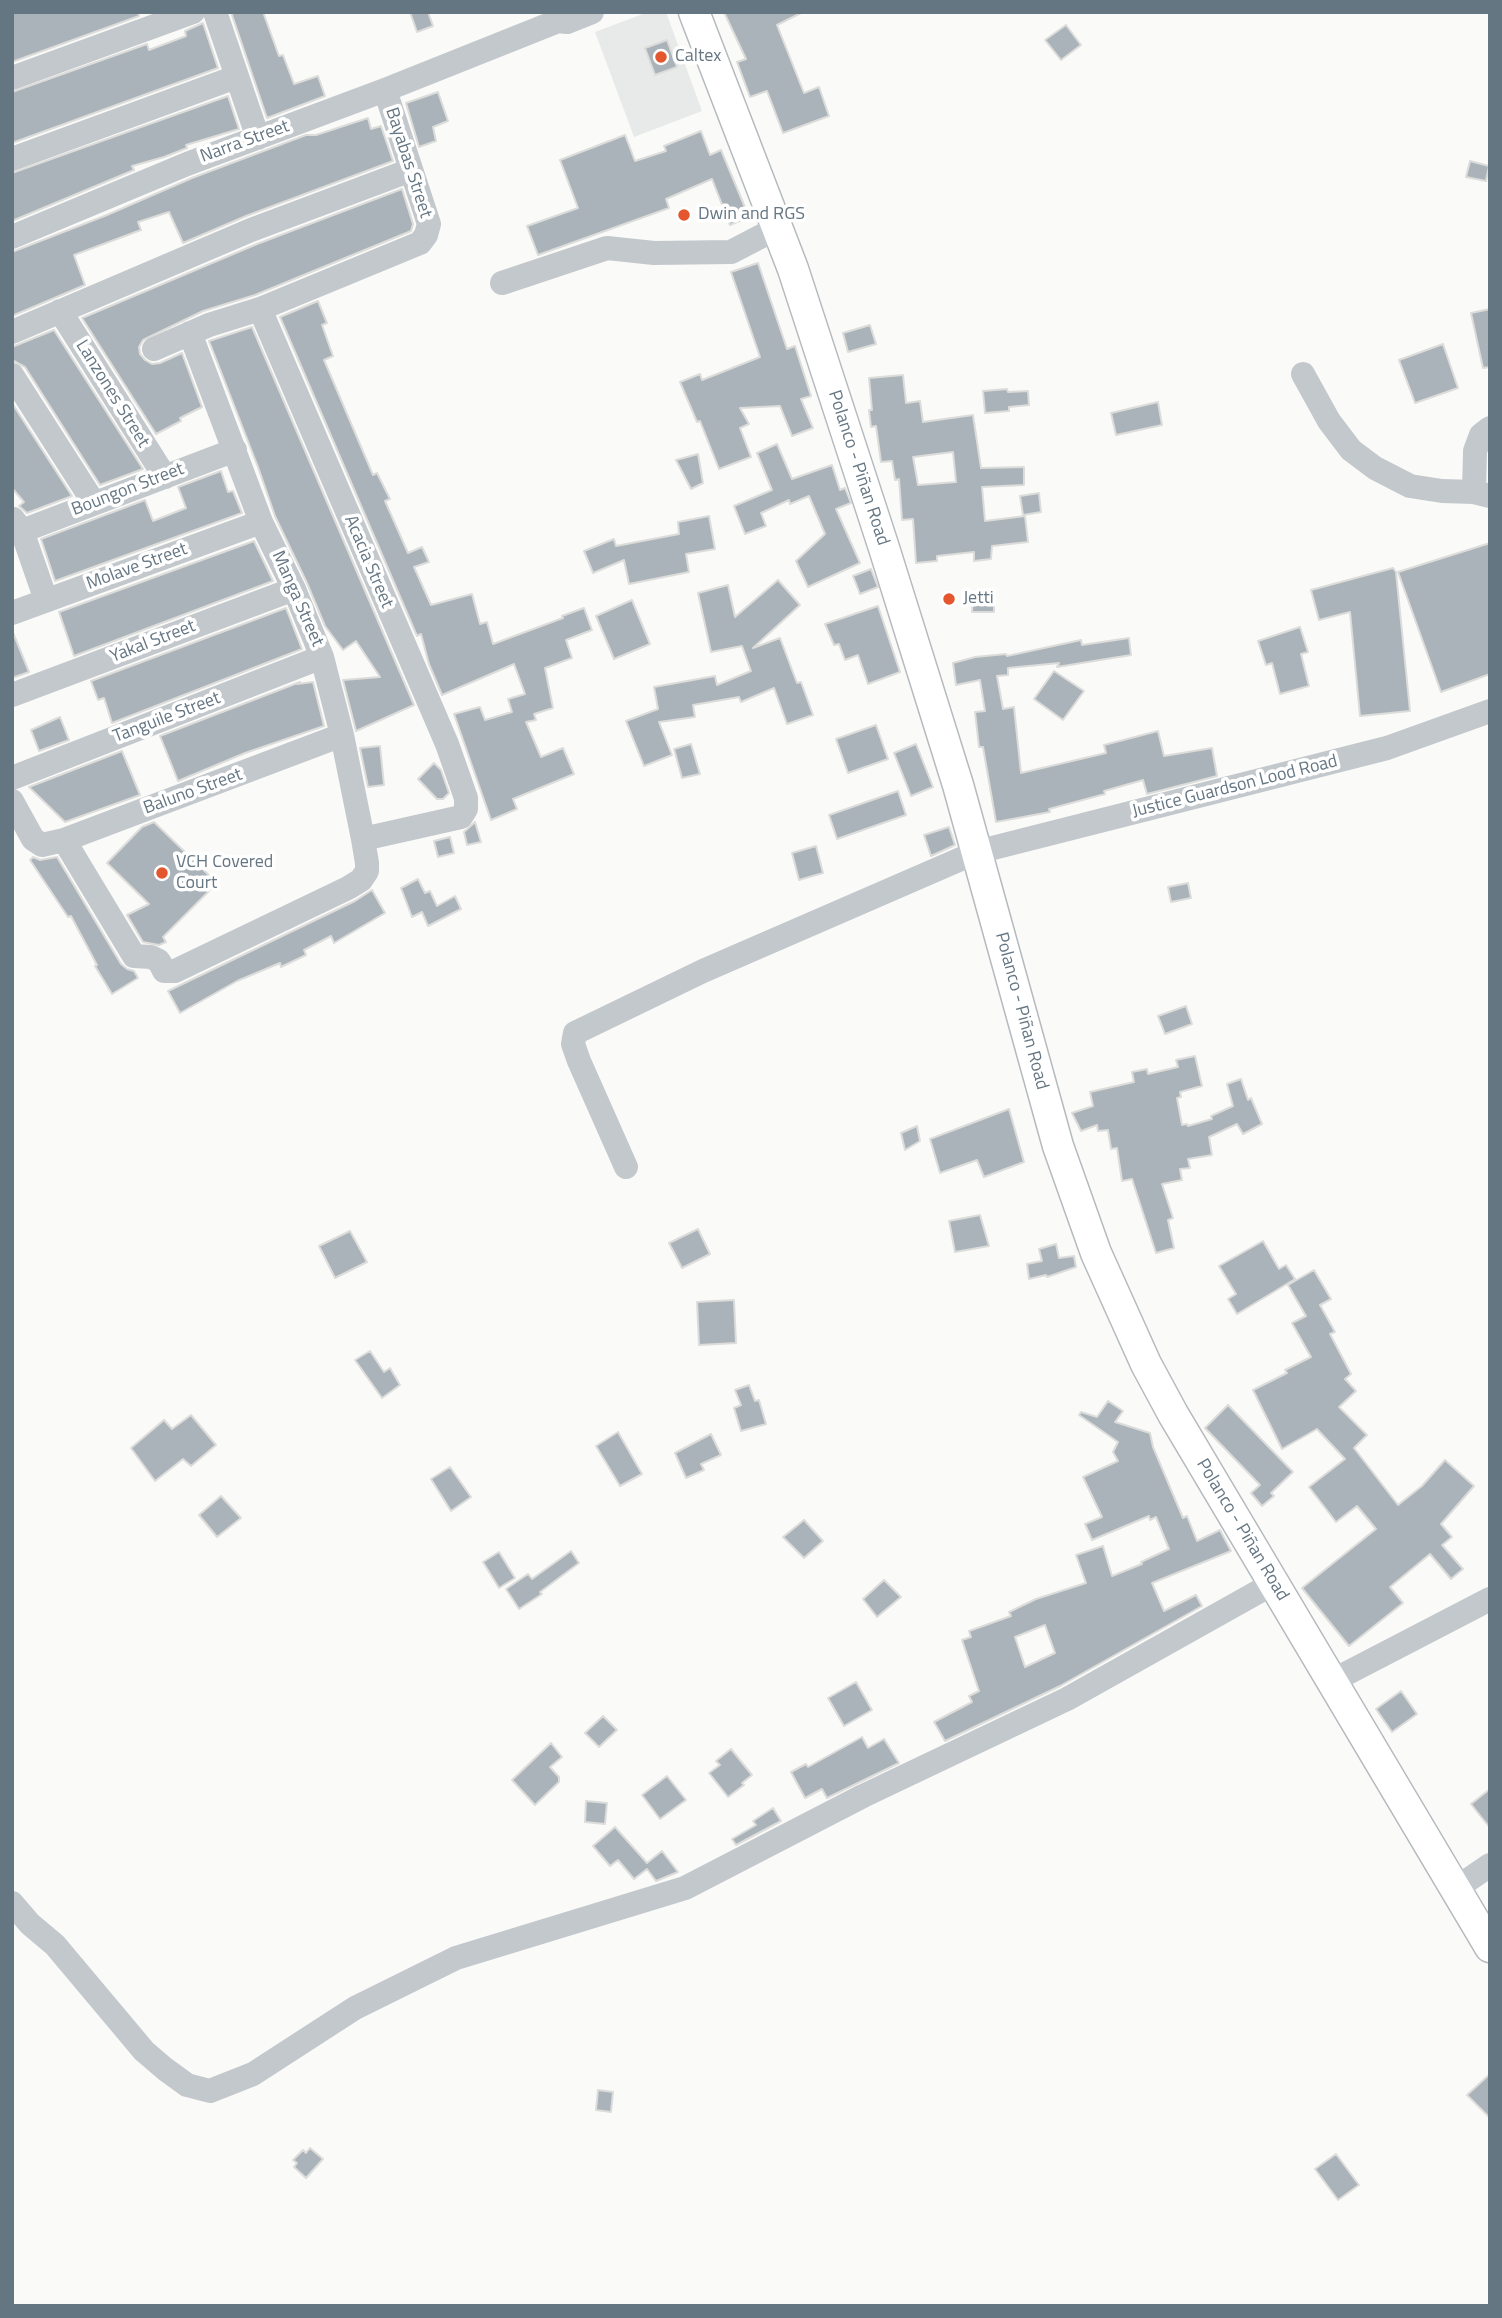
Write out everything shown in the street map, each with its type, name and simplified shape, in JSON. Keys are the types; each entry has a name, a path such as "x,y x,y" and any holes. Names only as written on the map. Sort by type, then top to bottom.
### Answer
{"main road":[{"name":"Polanco - Piñan Road","path":"694,12 777,228 876,523 977,852 1058,1146 1096,1253 1151,1374 1490,1947"}],"street":[{"path":"12,78 193,12"},
{"path":"215,12 258,138"},
{"name":"Narra Street","path":"12,237 187,164 481,53 486,48 558,21 567,22 592,12"},
{"path":"12,159 236,77"},
{"name":"Bayabas Street","path":"260,309 420,243 426,235 429,224 385,90"},
{"path":"12,332 251,230 411,170"},
{"path":"502,283 607,248 654,253 731,252 777,228"},
{"path":"154,349 190,333 260,309"},
{"name":"Acacia Street","path":"260,309 447,744 466,798 466,809 461,817 363,839"},
{"name":"Lanzones Street","path":"60,311 165,477"},
{"name":"Manga Street","path":"53,843 134,956 150,957 159,961 164,971 175,971 348,888 361,880 368,863 342,735 322,657 294,589 261,522 190,333"},
{"path":"1303,374 1329,421 1351,450 1375,468 1410,486 1482,494 1475,451 1481,435 1490,428"},
{"path":"12,375 94,503"},
{"name":"Boungon Street","path":"17,524 94,503 235,450"},
{"name":"Molave Street","path":"12,613 261,522"},
{"path":"17,524 46,600"},
{"name":"Yakal Street","path":"12,695 294,589"},
{"name":"Tanguile Street","path":"12,778 322,657"},
{"name":"Justice Guardson Lood Road","path":"626,1167 579,1061 573,1044 575,1033 703,971 977,852 1387,748 1490,711"},
{"name":"Baluno Street","path":"53,843 342,735"},
{"path":"12,802 33,839 53,843"},
{"path":"12,1903 30,1924 55,1945 144,2051 187,2085 210,2091 253,2074 355,2008 456,1958 685,1888 863,1796 1067,1699 1274,1583"},
{"path":"1332,1681 1490,1599"},
{"path":"1455,1889 1490,1866"}],"shaded area":[{"path":"648,12 666,12 702,111 634,137 595,32"}],"building":[{"path":"12,12 138,12 139,16 12,62"},
{"path":"231,12 263,12 279,56 283,55 294,84 318,76 325,96 267,118"},
{"path":"410,12 428,12 433,26 417,32"},
{"path":"724,12 803,12 777,25 804,93 819,87 829,116 783,133 767,91 750,97 737,62 746,59"},
{"path":"203,23 218,68 12,143 12,92 147,44 149,50 186,36 185,31"},
{"path":"1066,25 1081,45 1061,60 1045,40"},
{"name":"Caltex","path":"667,40 677,67 655,75 645,48"},
{"path":"438,92 448,121 433,127 436,141 419,147 406,103"},
{"path":"228,96 239,129 186,145 187,148 164,157 132,166 134,170 12,221 12,173"},
{"path":"368,118 371,129 381,126 393,161 246,216 183,243 169,212 138,222 141,230 74,255 85,285 12,316 12,252 192,178 306,135 316,135"},
{"path":"701,131 710,155 721,150 749,217 730,225 712,179 666,199 669,208 538,255 527,226 578,208 560,160 625,135 635,161 666,151 664,146"},
{"path":"1470,161 1489,166 1486,181 1466,177"},
{"path":"402,189 413,224 411,231 255,295 203,311 143,340 139,347 140,354 152,364 182,353 202,407 156,434 82,318 257,244"},
{"path":"758,263 787,349 795,346 811,396 801,399 813,428 792,436 780,406 740,408 749,424 740,428 751,457 719,469 700,421 697,422 680,382 700,374 702,380 760,357 731,272"},
{"path":"318,301 327,323 322,325 333,356 324,360 373,475 377,473 390,499 385,501 408,553 422,547 429,562 414,567 431,605 472,594 480,624 487,622 493,644 584,608 592,630 566,640 572,658 545,668 553,708 534,714 536,720 526,722 541,757 563,748 574,774 513,799 517,809 491,820 454,714 480,707 485,720 512,712 508,699 525,694 514,664 442,695 429,664 421,634 417,636 280,317"},
{"path":"1490,309 1490,367 1483,368 1471,313"},
{"path":"870,325 876,344 848,352 843,333"},
{"path":"252,327 414,705 356,731 343,680 380,677 356,641 343,650 325,626 275,516 209,341"},
{"path":"54,330 143,469 100,485 25,367 12,360 12,347"},
{"path":"1443,344 1458,388 1415,403 1399,360"},
{"path":"903,375 906,403 920,401 923,422 973,415 981,468 1024,467 1024,485 982,487 985,521 1025,516 1028,542 992,546 991,559 974,561 974,552 937,556 937,561 916,563 913,519 902,520 899,479 895,480 892,461 881,462 876,426 871,427 869,378","holes":["953,452 956,482 918,485 913,457"]},
{"path":"1007,389 1008,392 1028,391 1029,405 1009,407 1009,411 985,413 983,391"},
{"path":"1158,402 1162,425 1116,435 1111,413"},
{"path":"12,403 72,496 27,513 19,506 24,502 12,488"},
{"path":"777,444 792,479 832,465 840,490 845,488 851,503 836,509 860,563 808,587 796,561 825,534 809,496 790,504 789,500 761,513 766,526 745,534 734,506 772,490 757,453"},
{"path":"698,454 703,483 691,489 676,460"},
{"path":"221,471 228,492 233,491 242,513 55,581 41,539 145,500 153,521 186,508 178,487"},
{"path":"1039,493 1041,512 1023,515 1020,496"},
{"path":"709,516 715,549 686,554 689,572 629,584 624,560 593,573 584,551 614,539 616,546 679,534 678,522"},
{"path":"254,541 273,581 74,656 59,612"},
{"path":"1490,543 1490,674 1441,692 1398,572"},
{"path":"1393,568 1396,572 1410,711 1360,716 1350,612 1319,620 1311,590"},
{"path":"871,569 878,587 860,594 853,576"},
{"path":"778,580 800,605 753,648 780,638 797,683 801,682 813,715 787,724 774,688 741,702 739,697 693,705 695,717 659,722 672,755 644,766 626,721 658,709 654,687 715,676 717,685 751,671 742,646 711,652 698,593 728,585 735,617"},
{"path":"973,596 994,596 994,612 972,612"},
{"path":"632,600 650,644 614,659 596,616"},
{"path":"878,606 900,672 868,684 858,655 845,660 839,644 834,645 825,624"},
{"path":"286,608 302,649 112,723 104,698 98,700 91,681"},
{"path":"1300,627 1308,652 1301,654 1309,686 1280,694 1272,663 1266,665 1258,641"},
{"path":"12,630 29,672 12,678"},
{"path":"1129,638 1131,655 1057,667 1059,663 1008,668 1008,675 997,676 1003,709 1014,707 1021,773 1106,753 1104,745 1158,731 1164,756 1212,748 1217,776 1147,794 1143,780 1104,791 1105,794 1049,809 1050,812 996,822 983,747 979,747 975,712 985,711 980,680 956,685 953,663 975,657 1007,656 1081,640 1082,645"},
{"path":"1054,671 1084,691 1063,720 1034,699"},
{"path":"300,682 297,684 313,682 324,726 245,753 178,781 160,736"},
{"path":"60,717 69,740 39,751 31,730"},
{"path":"876,725 888,759 848,773 836,739"},
{"path":"691,744 700,774 682,778 674,749"},
{"path":"916,744 933,787 911,796 894,753"},
{"path":"380,746 384,785 368,787 360,748"},
{"path":"122,751 140,795 65,822 29,787"},
{"path":"434,763 441,770 449,793 443,799 437,799 418,779"},
{"path":"898,791 906,815 837,839 829,815"},
{"name":"VCH Covered Court","path":"154,822 217,883 163,937 166,942 159,945 143,942 127,915 149,904 107,863 142,827"},
{"path":"475,822 481,842 467,845 464,832"},
{"path":"949,827 955,845 931,856 924,835"},
{"path":"450,837 454,853 438,857 434,841"},
{"path":"816,846 823,873 799,880 792,853"},
{"path":"33,857 40,860 57,857 121,964 134,971 138,978 112,994 71,916 68,917 30,860"},
{"path":"418,879 425,893 430,891 437,906 455,896 461,909 428,926 422,912 412,917 401,888"},
{"path":"1188,883 1191,898 1171,902 1168,887"},
{"path":"372,890 385,913 334,943 331,936 304,950 306,955 281,967 280,963 237,981 180,1013 168,991 355,901"},
{"path":"1186,1006 1192,1024 1165,1034 1158,1016"},
{"path":"1195,1056 1202,1086 1180,1092 1181,1097 1177,1098 1182,1125 1188,1126 1212,1119 1211,1116 1233,1106 1227,1084 1241,1079 1248,1100 1251,1098 1262,1124 1243,1134 1237,1124 1209,1137 1212,1155 1188,1159 1190,1168 1180,1169 1182,1180 1162,1184 1173,1218 1168,1220 1174,1248 1156,1253 1132,1179 1122,1181 1117,1148 1111,1149 1108,1130 1098,1131 1097,1125 1081,1131 1072,1113 1093,1106 1090,1092 1134,1082 1132,1072 1147,1069 1148,1074 1178,1067 1176,1060"},
{"path":"1009,1109 1024,1162 984,1177 977,1160 940,1173 930,1139"},
{"path":"917,1126 920,1141 905,1150 901,1133"},
{"path":"980,1215 989,1246 955,1252 949,1221"},
{"path":"698,1229 710,1254 682,1268 669,1243"},
{"path":"350,1231 367,1262 335,1278 319,1246"},
{"path":"1263,1241 1279,1269 1286,1265 1295,1279 1237,1314 1228,1299 1236,1294 1219,1266"},
{"path":"1056,1244 1059,1258 1074,1256 1076,1267 1047,1277 1029,1279 1027,1264 1042,1261 1039,1249"},
{"path":"1314,1270 1331,1299 1320,1305 1335,1332 1330,1334 1351,1374 1345,1379 1356,1391 1339,1407 1367,1435 1354,1448 1398,1505 1422,1486 1445,1460 1474,1486 1441,1524 1452,1537 1442,1545 1463,1569 1451,1579 1430,1554 1390,1587 1403,1603 1349,1646 1302,1588 1376,1529 1357,1506 1336,1522 1309,1487 1345,1459 1317,1429 1282,1449 1253,1390 1311,1357 1292,1323 1306,1316 1288,1285"},
{"path":"734,1300 736,1343 699,1345 697,1302"},
{"path":"370,1351 384,1372 390,1368 400,1385 382,1398 355,1360"},
{"path":"749,1385 755,1401 759,1400 766,1424 741,1431 734,1408 741,1405 735,1390"},
{"path":"1108,1401 1123,1411 1115,1422 1150,1433 1153,1447 1183,1518 1187,1516 1197,1541 1220,1530 1231,1551 1152,1583 1164,1611 1196,1595 1202,1606 1060,1686 945,1741 934,1722 972,1702 969,1696 979,1691 962,1640 971,1637 969,1631 1011,1616 1009,1612 1036,1599 1086,1583 1076,1555 1103,1546 1112,1576 1169,1549 1156,1517 1150,1520 1149,1516 1092,1540 1085,1524 1102,1517 1083,1477 1118,1461 1113,1452 1118,1442 1079,1415 1081,1412 1097,1417","holes":["1045,1625 1055,1653 1025,1667 1015,1637"]},
{"path":"1228,1405 1293,1472 1271,1493 1274,1496 1262,1506 1251,1493 1260,1485 1205,1428"},
{"path":"191,1415 216,1445 191,1466 183,1459 155,1481 131,1448 164,1420 172,1429"},
{"path":"618,1432 642,1474 620,1486 596,1446"},
{"path":"711,1434 721,1455 701,1464 704,1470 686,1478 675,1453"},
{"path":"450,1467 471,1497 451,1511 431,1479"},
{"path":"221,1496 241,1518 217,1537 199,1515"},
{"path":"804,1520 823,1541 804,1558 783,1537"},
{"path":"571,1551 579,1563 519,1609 506,1589 528,1574 532,1579"},
{"path":"499,1552 515,1578 499,1588 483,1562"},
{"path":"884,1580 901,1597 877,1617 863,1599"},
{"path":"856,1682 872,1710 844,1726 828,1698"},
{"path":"1401,1691 1417,1714 1392,1732 1376,1709"},
{"path":"603,1716 617,1730 599,1747 585,1733"},
{"path":"862,1737 868,1748 884,1739 899,1763 827,1798 822,1789 805,1798 791,1772 806,1764 808,1767"},
{"path":"551,1743 562,1757 550,1767 559,1777 559,1782 535,1805 512,1780"},
{"path":"731,1749 752,1775 728,1797 709,1773 720,1765 716,1761"},
{"path":"667,1776 686,1800 660,1819 642,1795"},
{"path":"1490,1789 1490,1828 1471,1804"},
{"path":"586,1801 607,1803 605,1824 585,1822"},
{"path":"773,1808 781,1821 736,1845 732,1839 756,1825 753,1821"},
{"path":"615,1827 647,1863 662,1851 678,1872 656,1881 647,1869 634,1879 618,1860 610,1866 593,1846"},
{"path":"1490,2074 1490,2118 1467,2095"},
{"path":"598,2090 613,2092 611,2112 596,2110"},
{"path":"310,2148 323,2159 306,2178 294,2167 297,2163 293,2160 303,2150 306,2153"},
{"path":"1336,2154 1359,2185 1338,2200 1315,2169"}],"place":[{"name":"Caltex","path":"661,57"},
{"name":"Dwin and RGS","path":"684,215"},
{"name":"Jetti","path":"949,599"},
{"name":"VCH Covered Court","path":"162,873"}]}
